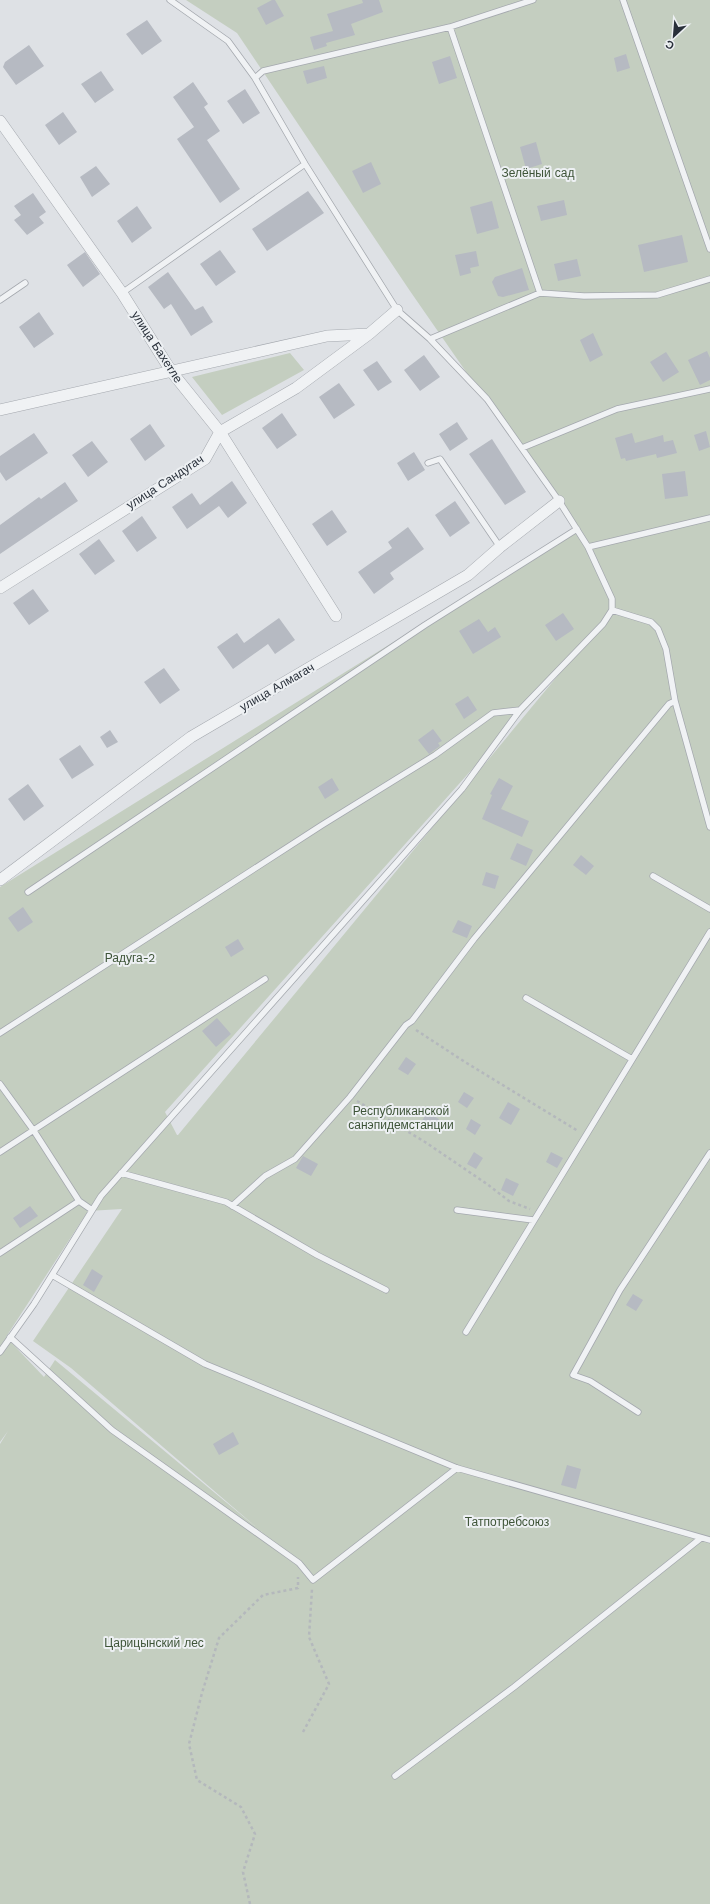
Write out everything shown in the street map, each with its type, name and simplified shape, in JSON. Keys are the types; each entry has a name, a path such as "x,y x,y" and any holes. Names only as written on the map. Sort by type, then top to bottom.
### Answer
{"street":[{"name":"улица Бахетле","path":"0,121 122,293 171,371 220,432 336,616"},
{"path":"220,432 296,388 369,334 397,310"},
{"path":"0,410 327,336 369,334"},
{"name":"улица Сандугач","path":"0,588 205,459 220,432"},
{"name":"улица Алмагач","path":"0,880 191,737 468,575 500,547 559,501"}],"lane":[{"path":"0,1352 52,1275 101,1196 462,789 520,710 603,624 612,610 612,599 588,547 559,501 487,399 430,339 397,310 305,164 255,78 228,41 170,0"},
{"path":"255,78 263,72 450,27 533,0"},
{"path":"623,0 710,249"},
{"path":"450,27 540,293"},
{"path":"122,293 305,164"},
{"path":"430,339 540,293 584,296 658,294 710,279"},
{"path":"0,300 24,282"},
{"path":"522,448 618,409 710,389"},
{"path":"428,463 440,460 500,547"},
{"path":"588,547 710,518"},
{"path":"28,892 425,625 577,528"},
{"path":"612,610 651,622 658,629 666,649 675,701 710,827"},
{"path":"232,1206 264,1176 294,1159 350,1097 474,939 669,704 675,701"},
{"path":"0,1033 322,825 435,755 493,713 520,710"},
{"path":"653,876 710,909"},
{"path":"466,1332 710,932"},
{"path":"0,1152 265,979"},
{"path":"526,998 632,1059"},
{"path":"0,1084 34,1131 79,1201 92,1210"},
{"path":"638,1412 590,1381 573,1375 620,1290 710,1153"},
{"path":"121,1173 226,1202 317,1255 386,1290"},
{"path":"0,1253 79,1201"},
{"path":"457,1210 533,1220"},
{"path":"52,1275 205,1364 457,1468 710,1540"},
{"path":"10,1337 112,1430 299,1562 313,1580 457,1468"},
{"path":"395,1776 514,1687 701,1538"}],"path":[{"path":"408,1024 465,1062 585,1136"},
{"path":"350,1097 425,1142 487,1184 509,1201 538,1212"},
{"path":"250,1904 242,1872 254,1834 241,1807 197,1780 189,1744 202,1693 219,1638 263,1595 298,1588 299,1562"},
{"path":"303,1732 329,1684 309,1637 313,1580"}],"green space":[{"path":"186,0 710,0 710,1904 0,1904 0,1444 8,1431 0,1442 0,887 575,529 410,291 237,33","holes":["579,650 178,1135 177,1135 165,1112","122,1209 33,1341 71,1368 262,1532 55,1360 44,1377 6,1337 88,1211"]},
{"path":"290,353 304,370 222,415 192,377"}],"building":[{"path":"272,0 275,0 284,16 266,25 257,8"},
{"path":"362,0 379,0 383,12 351,24 355,35 326,43 327,46 314,50 310,37 333,31 327,14 363,3"},
{"path":"147,20 162,41 142,55 126,34"},
{"path":"29,45 44,66 16,85 3,67 5,62"},
{"path":"626,54 630,68 617,72 614,58"},
{"path":"450,56 457,78 439,84 432,62"},
{"path":"324,66 327,78 307,84 303,71"},
{"path":"101,71 114,90 95,103 81,84"},
{"path":"193,82 208,104 204,107 220,131 207,140 240,189 220,203 177,139 194,127 173,97"},
{"path":"245,89 260,113 243,124 227,101"},
{"path":"63,112 77,132 59,145 45,125"},
{"path":"536,142 542,164 526,169 520,147"},
{"path":"371,162 381,184 363,193 352,171"},
{"path":"96,166 110,184 92,197 80,177"},
{"path":"308,191 324,213 267,251 252,229"},
{"path":"33,193 46,212 39,217 44,223 27,235 14,220 21,215 14,206"},
{"path":"564,200 567,215 541,221 537,206"},
{"path":"492,201 499,228 477,234 470,207"},
{"path":"137,206 152,228 132,243 117,221"},
{"path":"682,235 688,262 644,272 638,245"},
{"path":"220,250 236,272 216,286 200,264"},
{"path":"476,251 479,266 470,268 471,273 460,276 455,255"},
{"path":"85,252 100,274 83,287 67,265"},
{"path":"577,259 581,276 558,281 554,264"},
{"path":"522,268 529,290 503,297 498,296 492,282 495,277"},
{"path":"168,272 195,310 203,306 213,322 191,336 171,304 164,309 148,287"},
{"path":"39,312 54,334 34,348 19,327"},
{"path":"593,333 603,355 590,362 580,340"},
{"path":"707,351 710,358 710,380 700,385 688,360"},
{"path":"666,352 679,372 663,382 650,362"},
{"path":"424,355 440,377 420,391 404,370"},
{"path":"377,361 392,382 378,391 363,370"},
{"path":"339,383 355,405 334,419 319,397"},
{"path":"282,413 297,435 277,449 262,428"},
{"path":"457,422 468,439 450,451 439,434"},
{"path":"150,424 165,446 145,461 130,439"},
{"path":"706,431 710,447 699,451 694,435"},
{"path":"34,433 48,453 6,481 0,472 0,456"},
{"path":"632,433 635,443 663,435 664,442 673,440 677,453 657,458 656,454 626,461 625,458 621,459 615,438"},
{"path":"492,439 526,492 505,505 469,454"},
{"path":"92,441 108,462 88,477 72,455"},
{"path":"414,452 425,470 408,481 397,463"},
{"path":"685,471 688,496 665,499 662,474"},
{"path":"232,481 247,503 228,518 219,506 187,529 172,507 192,493 200,505"},
{"path":"65,482 78,501 0,554 0,525 39,497 41,499"},
{"path":"455,501 470,523 450,537 435,515"},
{"path":"332,510 347,532 327,546 312,524"},
{"path":"142,516 157,538 137,552 122,531"},
{"path":"408,527 424,549 390,573 394,579 374,594 358,572 392,548 388,542"},
{"path":"99,539 115,561 95,575 79,554"},
{"path":"33,589 49,611 29,625 13,603"},
{"path":"563,613 574,629 556,641 545,625"},
{"path":"279,618 295,640 275,654 268,644 233,669 217,647 237,633 244,643"},
{"path":"479,619 488,632 495,627 501,637 473,654 459,631"},
{"path":"164,668 180,690 160,704 144,682"},
{"path":"468,696 477,710 464,719 455,704"},
{"path":"433,729 442,741 438,743 440,746 429,754 418,740"},
{"path":"110,730 118,742 107,748 100,737"},
{"path":"80,745 94,765 72,779 59,759"},
{"path":"332,778 339,790 325,799 318,787"},
{"path":"499,778 513,786 501,809 529,821 522,837 482,819 492,795 490,794"},
{"path":"28,784 44,806 24,821 8,799"},
{"path":"517,843 533,850 526,866 510,859"},
{"path":"581,855 594,866 586,875 573,865"},
{"path":"486,872 499,876 495,889 482,885"},
{"path":"23,907 33,922 18,932 8,918"},
{"path":"458,920 472,926 467,938 452,932"},
{"path":"238,939 244,949 231,957 225,947"},
{"path":"217,1018 231,1034 216,1047 202,1031"},
{"path":"406,1057 416,1064 408,1075 398,1069"},
{"path":"464,1092 474,1098 467,1108 458,1102"},
{"path":"508,1102 520,1109 511,1125 499,1118"},
{"path":"427,1112 439,1119 434,1128 422,1121"},
{"path":"471,1119 481,1125 475,1135 466,1129"},
{"path":"474,1152 483,1158 476,1169 467,1164"},
{"path":"551,1152 563,1158 557,1168 546,1162"},
{"path":"303,1156 318,1164 311,1176 296,1168"},
{"path":"506,1178 519,1184 513,1196 501,1190"},
{"path":"30,1206 38,1216 20,1228 13,1218"},
{"path":"92,1269 103,1276 94,1292 83,1285"},
{"path":"633,1294 643,1300 636,1311 626,1305"},
{"path":"233,1432 239,1444 219,1455 213,1444"},
{"path":"567,1465 581,1469 576,1489 561,1485"}],"park label":[{"name":"Зелёный сад","path":"538,173"},
{"name":"Радуга-2","path":"130,958"},
{"name":"Республиканской санэпидемстанции","path":"401,1118"},
{"name":"Татпотребсоюз","path":"507,1522"},
{"name":"Царицынский лес","path":"154,1643"}]}
